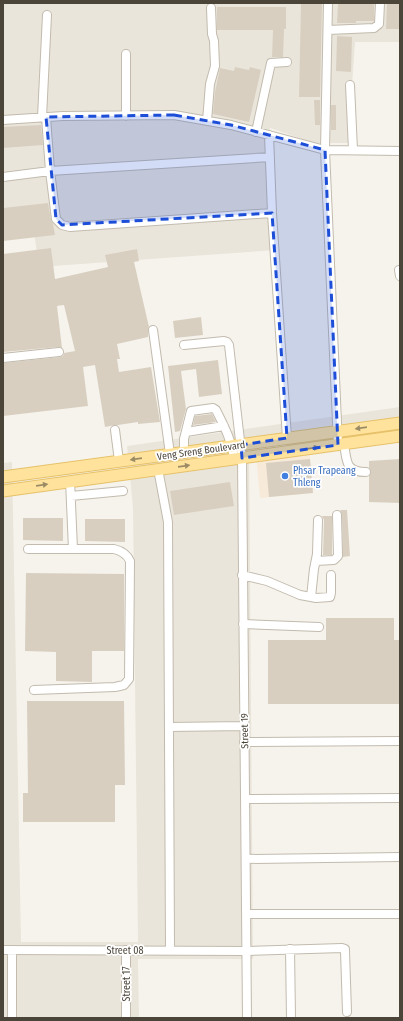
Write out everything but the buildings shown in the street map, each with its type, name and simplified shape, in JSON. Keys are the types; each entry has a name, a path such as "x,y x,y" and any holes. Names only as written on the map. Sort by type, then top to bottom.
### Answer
{"main road":[{"name":"Veng Sreng Boulevard","path":"3,478 400,423"},
{"name":"Veng Sreng Boulevard","path":"3,491 400,436"}],"street":[{"path":"328,3 325,150 338,431 341,444 351,469 366,472"},
{"path":"328,30 374,28 379,24 380,3"},
{"path":"207,120 210,84 215,66 211,8"},
{"path":"47,15 44,117 56,219 62,225 70,227 272,213"},
{"path":"126,54 126,116"},
{"path":"256,132 271,63 287,62"},
{"path":"350,85 353,150"},
{"path":"3,120 44,117 174,115 207,120 325,150 400,151"},
{"path":"269,135 272,213 288,438"},
{"path":"3,177 50,172 270,157"},
{"path":"153,330 170,454"},
{"path":"184,345 224,341 229,345 237,445"},
{"path":"3,358 60,352"},
{"path":"184,452 189,414 193,410 213,408 216,410 224,426 237,445"},
{"path":"186,432 224,426"},
{"path":"116,430 119,461"},
{"name":"Street 19","path":"237,445 243,624 247,1018"},
{"path":"158,469 168,522 170,950"},
{"path":"70,481 73,549"},
{"path":"71,496 123,491"},
{"path":"316,561 334,560 338,556 337,515"},
{"path":"311,597 316,561 318,520"},
{"path":"28,549 114,549 122,552 130,561 129,679 124,684 115,687 34,690"},
{"path":"242,575 267,581 300,595 316,598 330,598 332,593 331,575"},
{"path":"243,624 319,627"},
{"path":"169,727 244,726"},
{"path":"244,742 400,741"},
{"path":"245,799 400,798"},
{"path":"246,859 400,857"},
{"path":"246,914 400,914"},
{"path":"290,949 291,1018"},
{"name":"Street 08","path":"3,950 246,951 345,949 347,1012"},
{"path":"12,950 12,1018"},
{"name":"Street 17","path":"126,950 126,1018"}],"highlighted area":[{"path":"174,115 231,125 325,150 338,445 242,458 241,445 287,438 272,213 62,225 56,219 46,117"}],"shaded area":[{"path":"3,3 400,3 400,42 355,42 348,143 314,143 270,128 276,250 39,267 31,212 3,216"},
{"path":"400,407 400,428 249,448 253,959 138,959 139,1018 3,1018 3,463 12,462 21,942 138,942 133,508 127,446"},
{"name":"Phsar Trapeang Thleng","path":"309,447 313,493 260,498 256,454"}],"place":[{"name":"Phsar Trapeang Thleng","path":"285,476"}]}
